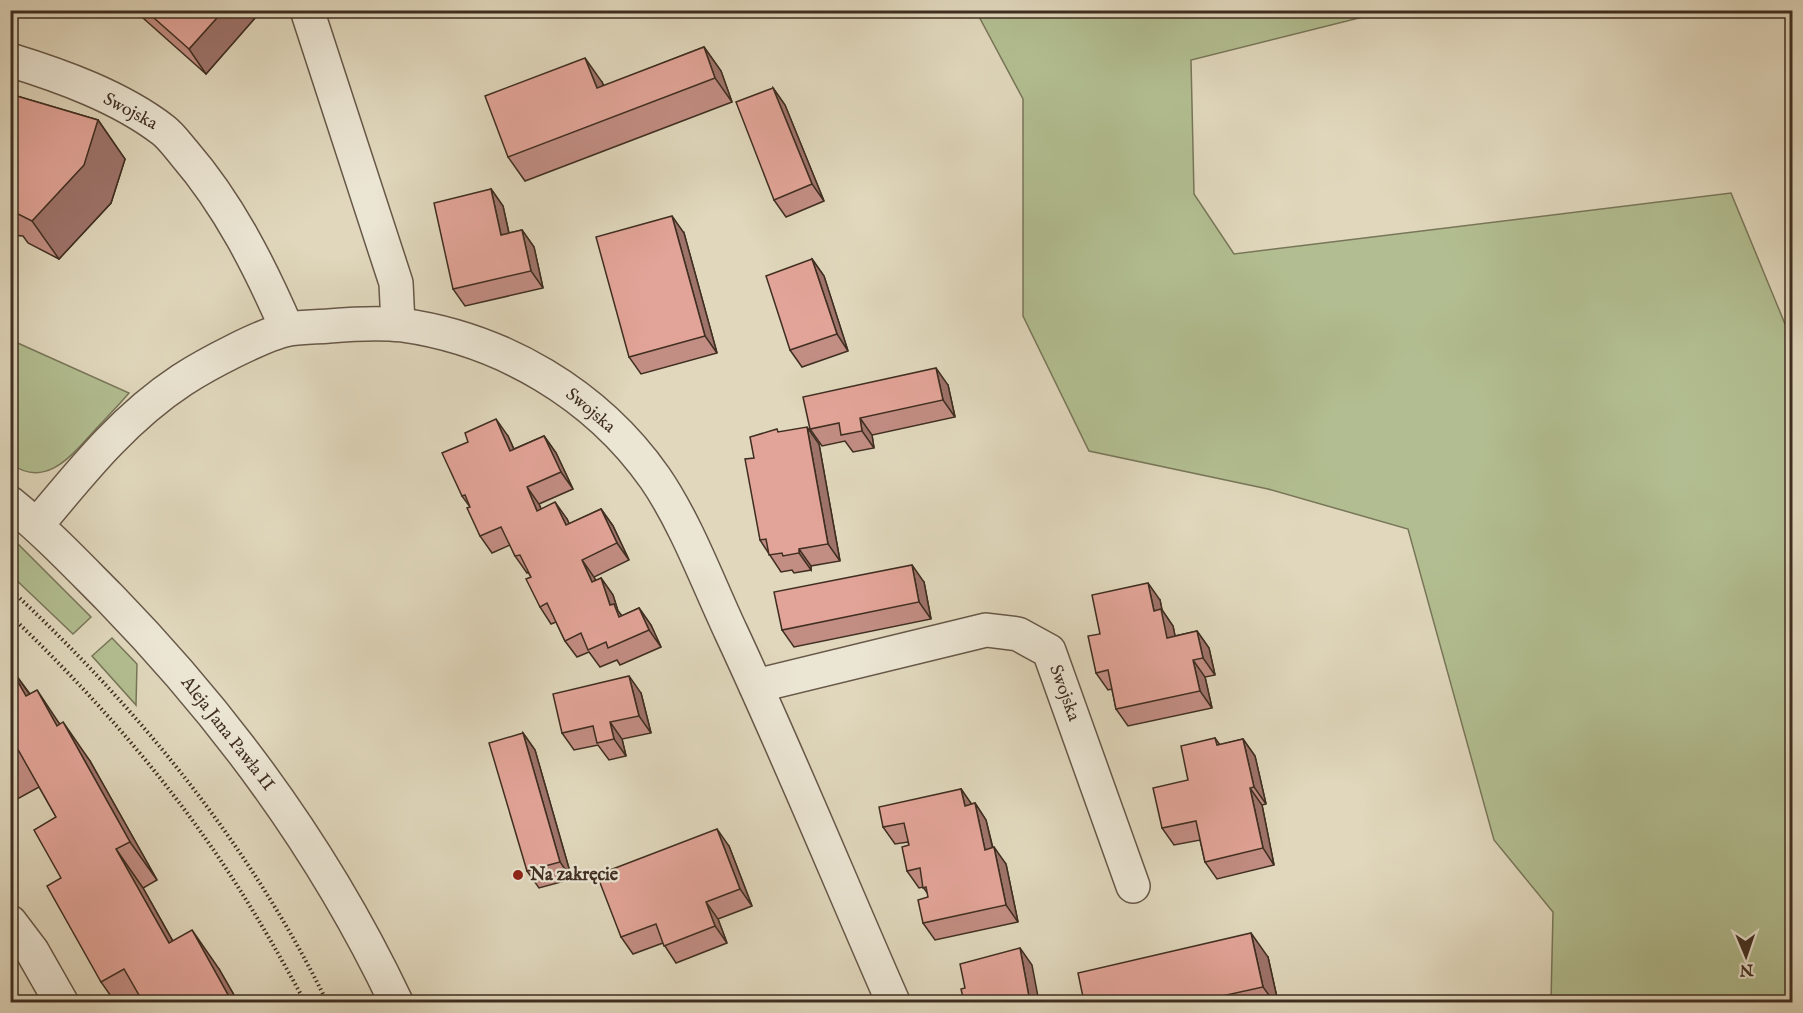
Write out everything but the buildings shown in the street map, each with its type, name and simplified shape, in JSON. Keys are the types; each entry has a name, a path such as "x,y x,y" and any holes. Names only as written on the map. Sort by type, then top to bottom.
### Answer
{"street":[{"path":"307,10 396,284 398,324"},
{"name":"Swojska","path":"10,60 45,71 117,103 165,130 208,182 266,281 287,329"},
{"name":"Swojska","path":"38,525 96,454 152,401 183,379 287,329 398,324 451,334 516,360 554,381 599,415 634,451 657,481 756,686 893,1002"},
{"name":"Aleja Jana Pawła II","path":"10,503 38,525 171,663 274,794 359,928 396,1002"},
{"name":"Swojska","path":"756,686 986,630 1018,634 1049,651 1133,886"},
{"path":"10,922 32,951 61,1002"}],"path":[{"path":"10,589 69,644 130,709 209,808 305,958 327,1002"},
{"path":"10,615 111,719 191,819 272,942 305,1002"}],"green space":[{"path":"976,11 1387,11 1191,60 1194,194 1234,254 1731,193 1792,341 1792,1002 1551,1002 1553,912 1494,840 1408,529 1268,489 1089,451 1023,316 1023,99"},
{"path":"11,340 129,393 77,450 47,471 36,473 24,471 11,464"},
{"path":"11,537 91,617 73,634 11,575"},
{"path":"112,638 137,664 136,705 92,656"}],"place":[{"name":"Na zakręcie","path":"518,875"}]}
